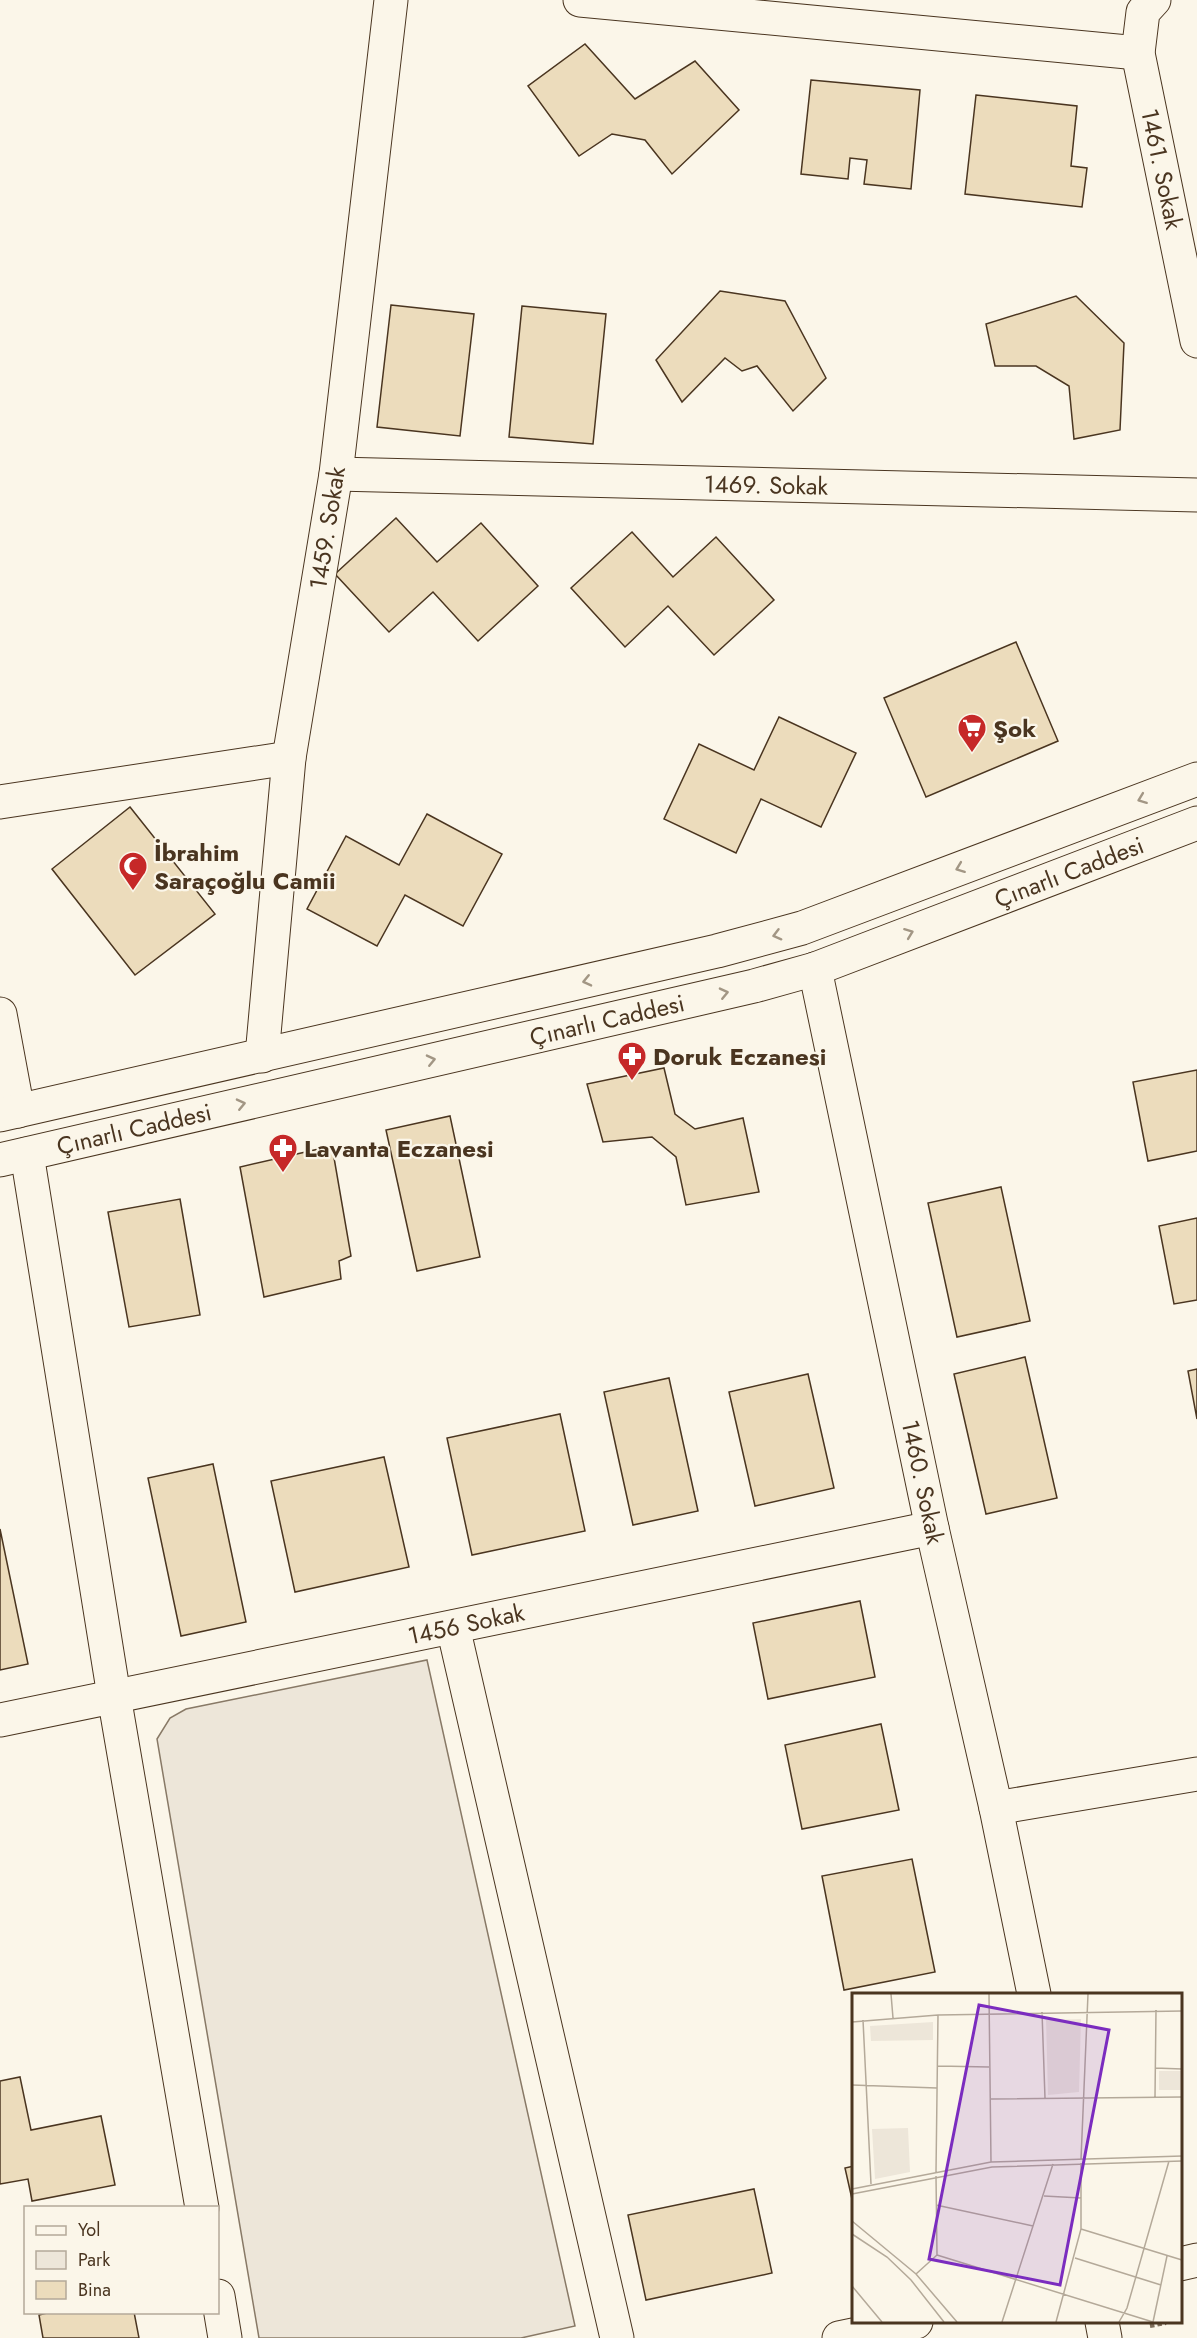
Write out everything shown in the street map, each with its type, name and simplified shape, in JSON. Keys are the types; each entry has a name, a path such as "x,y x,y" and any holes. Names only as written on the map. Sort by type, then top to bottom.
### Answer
{"street":[{"name":"1459. Sokak","path":"262,1056 289,758 336,474 391,0"},
{"path":"580,0 1138,53"},
{"name":"1461. Sokak","path":"1154,0 1143,12 1138,53 1197,341"},
{"name":"1469. Sokak","path":"336,474 1197,495"},
{"path":"0,802 289,758"},
{"name":"Çınarlı Caddesi","path":"9,1113 717,951 802,928 1197,779"},
{"name":"Çınarlı Caddesi","path":"13,1157 754,986 815,969 1197,823"},
{"name":"1460. Sokak","path":"815,969 932,1528 996,1808 1034,1993"},
{"path":"0,1014 13,1157 114,1696 202,2206"},
{"name":"1456 Sokak","path":"0,1720 932,1528"},
{"path":"453,1627 617,2338"},
{"path":"996,1808 1197,1774"},
{"path":"1182,2264 1197,2260"},
{"path":"219,2302 225,2338"},
{"path":"839,2338 911,2323"},
{"path":"1102,2323 1105,2338"}],"path":[{"path":"1150,2326 1166,2323"}],"green space":[{"path":"427,1660 575,2326 521,2338 259,2338 157,1739 170,1718 186,1709"}],"building":[{"path":"585,44 635,99 695,61 739,110 672,174 645,140 612,134 579,156 528,86"},
{"path":"811,80 920,90 911,189 864,184 867,160 850,158 848,179 801,174"},
{"path":"976,95 1077,106 1071,166 1087,168 1082,207 965,194"},
{"path":"720,291 785,301 826,378 793,411 757,366 742,371 725,358 682,402 656,360"},
{"path":"1076,296 1124,343 1120,430 1074,439 1069,386 1036,366 995,366 986,324"},
{"path":"391,305 474,314 460,436 377,427"},
{"path":"522,306 606,314 593,444 509,437"},
{"path":"396,518 437,562 481,523 538,586 478,641 433,592 389,632 335,574"},
{"path":"632,532 673,577 716,537 774,600 714,655 668,606 625,647 571,588"},
{"path":"1016,642 1058,741 926,797 884,698"},
{"path":"779,717 856,753 821,827 761,799 736,853 664,819 699,744 754,770"},
{"name":"İbrahim Saraçoğlu Camii","path":"130,807 215,914 135,975 52,869"},
{"path":"427,814 502,854 463,926 405,895 377,946 307,909 346,836 399,865"},
{"path":"664,1068 675,1114 695,1129 743,1118 759,1192 686,1205 676,1157 652,1137 603,1142 587,1084"},
{"path":"1197,1070 1197,1151 1148,1161 1133,1082"},
{"path":"450,1116 480,1257 417,1271 386,1130"},
{"path":"332,1146 351,1256 339,1261 341,1279 264,1297 240,1167"},
{"path":"1001,1187 1030,1321 957,1337 928,1203"},
{"path":"180,1199 200,1315 129,1327 108,1212"},
{"path":"1197,1218 1197,1300 1174,1304 1159,1226"},
{"path":"1025,1357 1057,1498 986,1514 954,1374"},
{"path":"1197,1369 1197,1419 1188,1371"},
{"path":"808,1374 834,1488 755,1506 729,1392"},
{"path":"669,1378 698,1511 633,1525 604,1392"},
{"path":"560,1414 585,1531 472,1555 447,1438"},
{"path":"384,1457 409,1567 295,1592 271,1481"},
{"path":"213,1464 246,1622 181,1636 148,1478"},
{"path":"0,1529 28,1664 0,1670"},
{"path":"860,1601 875,1677 768,1699 753,1623"},
{"path":"881,1724 899,1810 802,1829 785,1745"},
{"path":"912,1859 935,1972 844,1990 822,1876"},
{"path":"20,2077 31,2130 101,2116 115,2185 32,2201 28,2179 0,2184 0,2081"},
{"path":"852,2166 852,2199 845,2168"},
{"path":"754,2189 772,2273 646,2300 628,2215"},
{"path":"134,2314 139,2338 43,2338 39,2315"}],"place":[{"name":"Şok","path":"972,754"},
{"name":"İbrahim Saraçoğlu Camii","path":"133,892"},
{"name":"Doruk Eczanesi","path":"632,1082"},
{"name":"Lavanta Eczanesi","path":"283,1174"}]}
